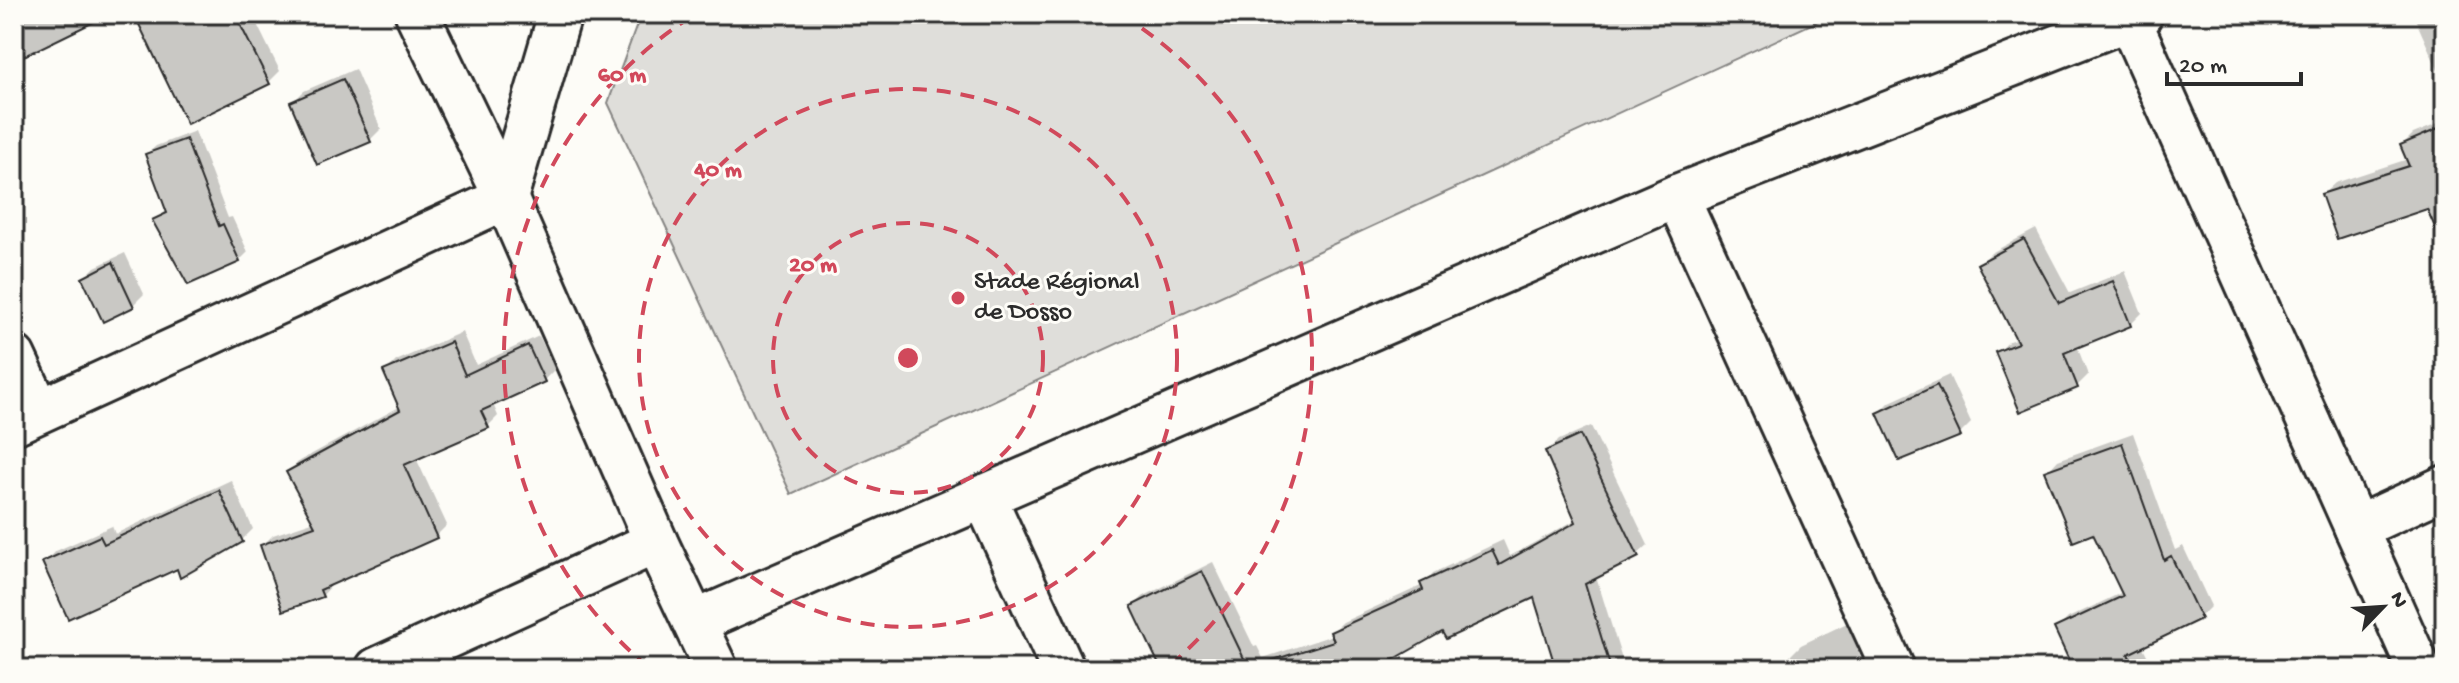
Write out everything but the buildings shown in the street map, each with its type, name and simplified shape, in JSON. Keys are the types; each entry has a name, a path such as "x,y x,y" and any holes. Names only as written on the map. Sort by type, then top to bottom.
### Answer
{"street":[{"path":"417,14 506,198 656,542 716,669"},
{"path":"14,357 26,417 506,198 560,14"},
{"path":"695,622 1677,196 2135,16 2419,669"},
{"path":"1677,196 1893,669"},
{"path":"2356,528 2445,487"},
{"path":"984,496 1063,669"},
{"path":"377,669 656,542"}],"shaded area":[{"name":"Stade Régional de Dosso","path":"641,14 1833,14 791,494 608,103"}],"place":[{"name":"Stade Régional de Dosso","path":"958,298"}]}
